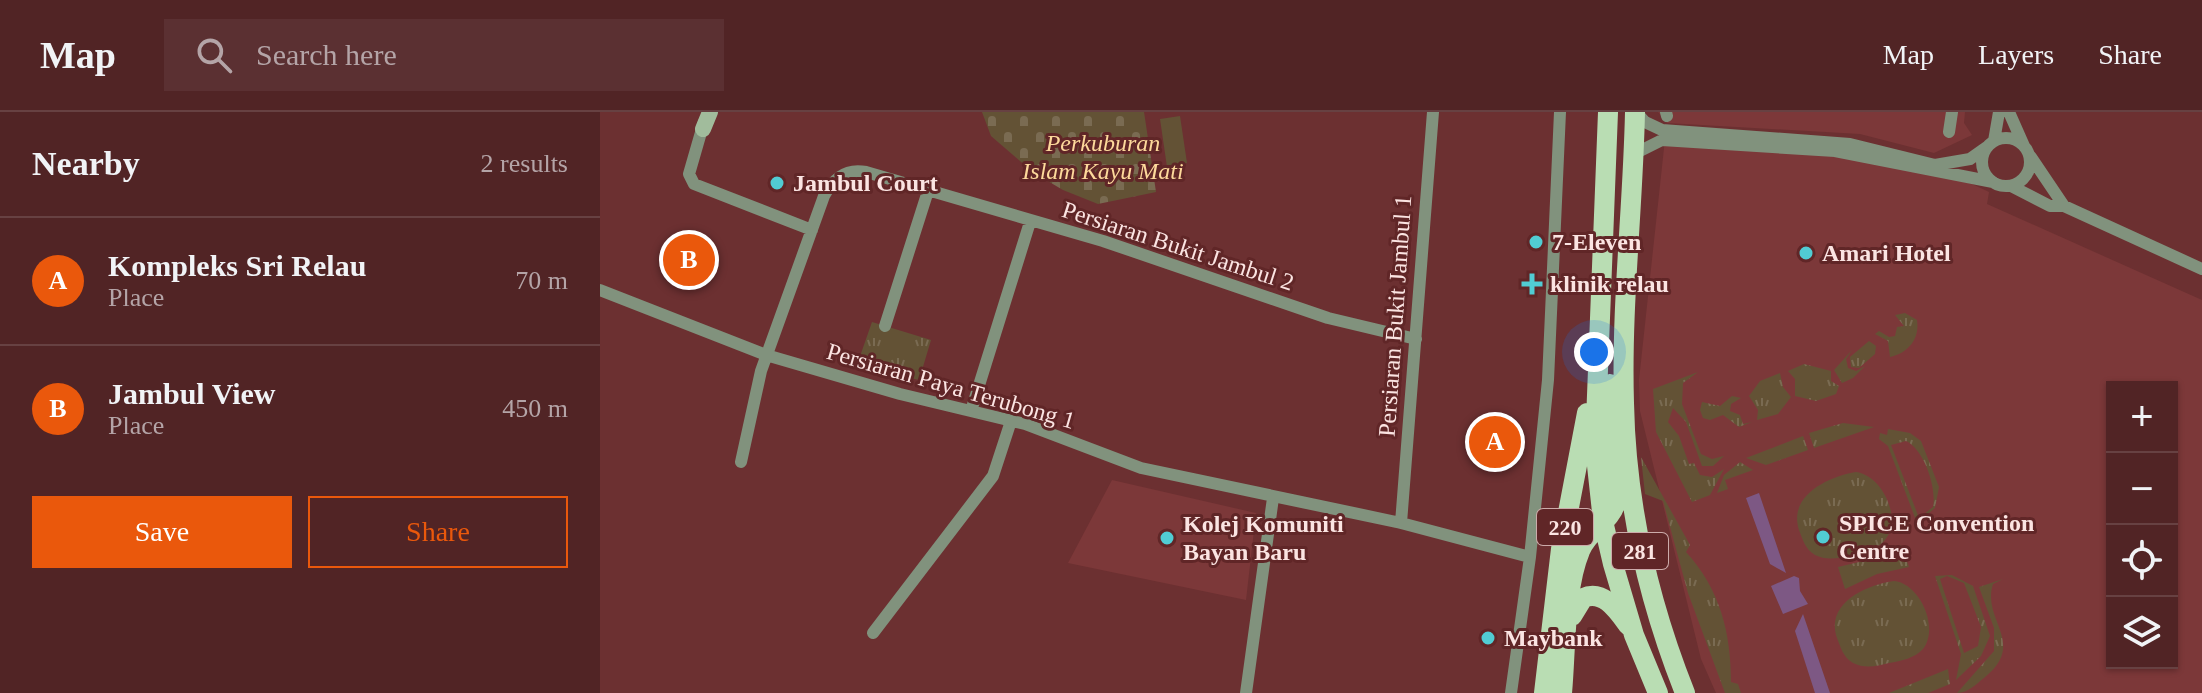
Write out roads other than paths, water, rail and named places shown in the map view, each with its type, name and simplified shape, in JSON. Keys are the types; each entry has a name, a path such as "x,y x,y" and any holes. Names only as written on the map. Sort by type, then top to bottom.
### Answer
{"main road":[{"name":"281","path":"1608,112 1595,447 1603,521 1634,635 1658,693"},
{"name":"281","path":"1636,112 1624,404 1632,506 1652,601 1685,693"},
{"path":"1603,521 1613,512 1616,498 1610,406 1611,346 1630,236"},
{"name":"220","path":"1544,693 1561,549 1598,362"},
{"name":"220","path":"1562,693 1577,559 1588,535 1603,521"},
{"path":"1569,626 1579,601 1590,595 1609,602 1634,635"}],"street":[{"name":"Persiaran Bukit Jambul 1","path":"1401,523 1433,112"},
{"path":"1511,693 1530,557 1548,380 1560,112"},
{"path":"1636,112 1662,135 1850,144 1934,169 2011,186 2050,206 2064,206 2202,269"},
{"path":"1949,132 1952,112"},
{"path":"1993,182 1983,170 1999,112"},
{"path":"2009,112 2037,171 2060,196 2064,206"},
{"path":"705,117 689,174 694,184 812,230"},
{"path":"1634,154 1662,135"},
{"path":"1934,169 1970,159 1991,144 2013,139 2027,149"},
{"path":"2011,186 2028,173 2027,149"},
{"name":"Persiaran Bukit Jambul 2","path":"741,462 766,355 827,189 850,171 866,172 1103,241 1298,309 1416,339"},
{"path":"885,326 928,191"},
{"path":"971,411 1030,222"},
{"name":"Persiaran Paya Terubong 1","path":"600,290 766,355 1057,434 1141,468 1401,523 1530,557"},
{"path":"873,633 993,476 1011,421"},
{"path":"1246,693 1273,498"}],"place":[{"name":"Jambul Court","path":"777,183"},
{"name":"7-Eleven","path":"1536,242"},
{"name":"Amari Hotel","path":"1806,253"},
{"name":"Jambul View","path":"689,260"},
{"name":"klinik relau","path":"1532,284"},
{"name":"Kompleks Sri Relau","path":"1495,442"},
{"name":"SPICE Convention Centre","path":"1823,537"},
{"name":"Kolej Komuniti Bayan Baru","path":"1167,538"},
{"name":"Maybank","path":"1488,638"}],"park label":[{"name":"Perkuburan Islam Kayu Mati","path":"1103,157"}]}
